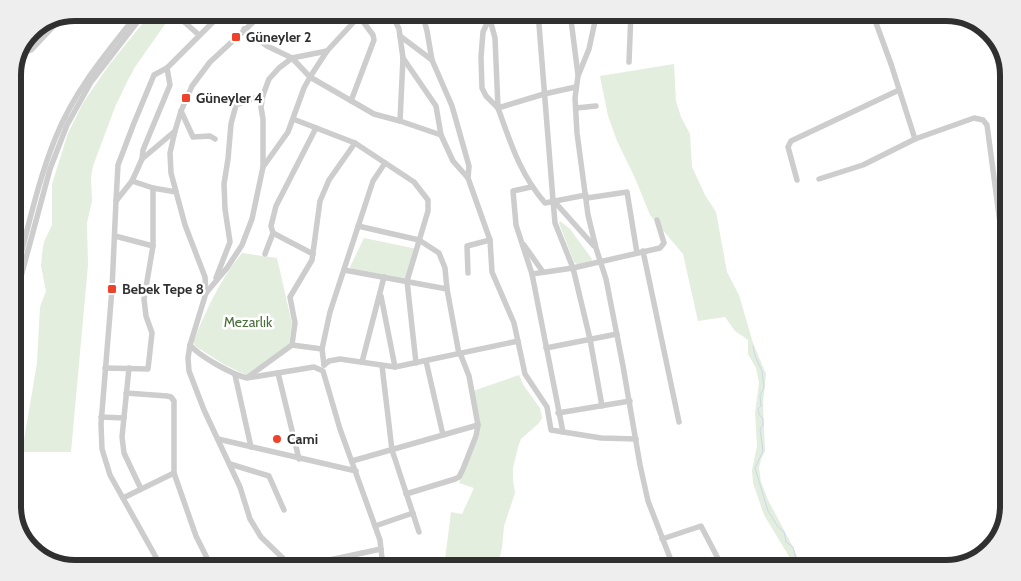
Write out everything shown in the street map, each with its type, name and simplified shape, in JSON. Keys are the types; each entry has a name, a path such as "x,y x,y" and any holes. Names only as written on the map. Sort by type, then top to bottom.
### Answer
{"street":[{"path":"21,255 58,131 77,95 92,72 132,21"},
{"path":"21,276 50,169 67,125 91,82 138,21"},
{"path":"183,21 199,35"},
{"path":"158,560 110,475 102,449 101,417 115,236 118,165 154,76 167,68 214,21"},
{"path":"254,21 210,62 192,86 175,131 170,153 171,173 185,225 205,277 206,293 190,345 189,371 204,410 240,487 250,519 261,537 285,560"},
{"path":"263,167 288,132 310,77 327,51 353,21"},
{"path":"351,101 374,40 373,35 364,21"},
{"path":"395,21 399,29 403,58 400,120"},
{"path":"424,21 432,60 452,106 469,166 468,178"},
{"path":"487,21 482,40 482,88 491,103 498,108"},
{"path":"491,21 495,38 498,108 512,148 531,187 546,203 553,200 627,192 679,422"},
{"path":"539,21 555,223 573,268 590,339 602,406"},
{"path":"571,21 578,76"},
{"path":"595,21 576,87 576,108 586,197 596,248 606,279 648,501 671,560"},
{"path":"629,62 631,21"},
{"path":"875,21 915,139"},
{"path":"27,52 32,50 54,26"},
{"path":"244,30 267,46 292,58 310,77 374,114 400,120 441,135"},
{"path":"400,36 432,60"},
{"path":"206,293 242,245 252,219 263,167 261,107 269,80 279,68 292,58 327,51"},
{"path":"403,58 436,106 441,135 452,161 468,178 490,240 492,272 514,323 525,374 547,408 551,430 601,438 636,439"},
{"path":"116,201 132,181 142,158 143,150 170,84 167,68"},
{"path":"498,108 544,94 576,87"},
{"path":"797,180 788,147 791,141 899,90"},
{"path":"214,283 230,242 224,208 224,184 231,124 236,105 263,95"},
{"path":"576,108 596,106"},
{"path":"181,111 193,137 210,136 215,139"},
{"path":"819,180 863,165 915,139 974,118 980,118 985,122 1000,223"},
{"path":"293,119 355,143 414,182 428,200 428,211 407,281 416,363"},
{"path":"265,254 273,234 272,226 276,206 316,128"},
{"path":"142,158 175,131"},
{"path":"292,345 295,323 290,297 312,260 320,200 329,180 355,143"},
{"path":"382,560 375,526 340,429 323,367 322,349 330,312 373,181 384,163"},
{"path":"132,181 176,192"},
{"path":"531,187 513,191 516,225 532,274 563,432"},
{"path":"105,368 148,369 152,333 146,316 144,299 153,246 154,188"},
{"path":"553,200 596,248"},
{"path":"532,274 573,268 660,248 664,244 657,220"},
{"path":"358,226 419,240 438,252 445,268 447,289 460,353 469,376 478,425 476,436 458,477 406,494"},
{"path":"273,234 313,254"},
{"path":"115,236 153,246"},
{"path":"520,239 543,272"},
{"path":"468,273 466,246 490,240"},
{"path":"344,270 447,289"},
{"path":"362,362 384,277"},
{"path":"380,294 395,367"},
{"path":"546,348 617,334"},
{"path":"190,345 235,375 247,378 323,367 335,359 395,367 518,341"},
{"path":"247,378 292,345 322,349"},
{"path":"426,361 443,435"},
{"path":"382,366 392,450 419,532"},
{"path":"129,368 122,437 124,453 141,489"},
{"path":"278,373 299,459"},
{"path":"235,375 252,447"},
{"path":"126,393 167,396 173,399 174,473 196,536 208,560"},
{"path":"558,412 630,401"},
{"path":"101,417 124,418"},
{"path":"352,462 478,425"},
{"path":"218,439 356,471"},
{"path":"230,464 269,476 284,510"},
{"path":"123,498 174,473"},
{"path":"375,526 413,513"},
{"path":"662,539 701,526 720,560"},
{"path":"330,560 381,549"}],"green space":[{"path":"145,21 167,21 128,80 115,107 93,166 91,177 92,201 87,223 88,265 71,452 22,452 37,363 40,307 46,291 41,266 44,242 52,225 52,184 68,133 83,103 109,65"},
{"path":"674,64 676,101 681,117 690,134 692,167 705,195 716,212 727,272 739,295 753,343 766,374 763,404 765,451 759,468 761,482 768,500 799,560 791,560 764,515 753,483 752,470 757,446 755,413 759,383 756,368 748,354 748,340 735,331 725,317 698,321 683,254 650,215 608,116 600,76"},
{"path":"560,221 570,229 592,259 591,262 578,265 574,262 559,223"},
{"path":"364,238 417,249 406,280 354,272 350,267"},
{"name":"Mezarlık","path":"242,253 277,258 292,324 289,345 246,375 225,365 195,346 193,342 220,285"},
{"path":"519,375 524,386 540,408 542,418 521,439 518,447 513,468 515,493 504,526 499,560 445,560 451,512 462,514 474,488 459,483 479,436 473,391"}],"waterway":[{"path":"753,346 755,356 762,371 764,388 760,395 761,406 758,409 763,419 763,425 760,429 763,451 755,468 768,511 778,527 784,532 786,542 793,547 796,560"}],"place":[{"name":"Güneyler 2","path":"236,37"},
{"name":"Güneyler 4","path":"186,98"},
{"name":"Bebek Tepe 8","path":"112,289"},
{"name":"Cami","path":"277,439"}]}
